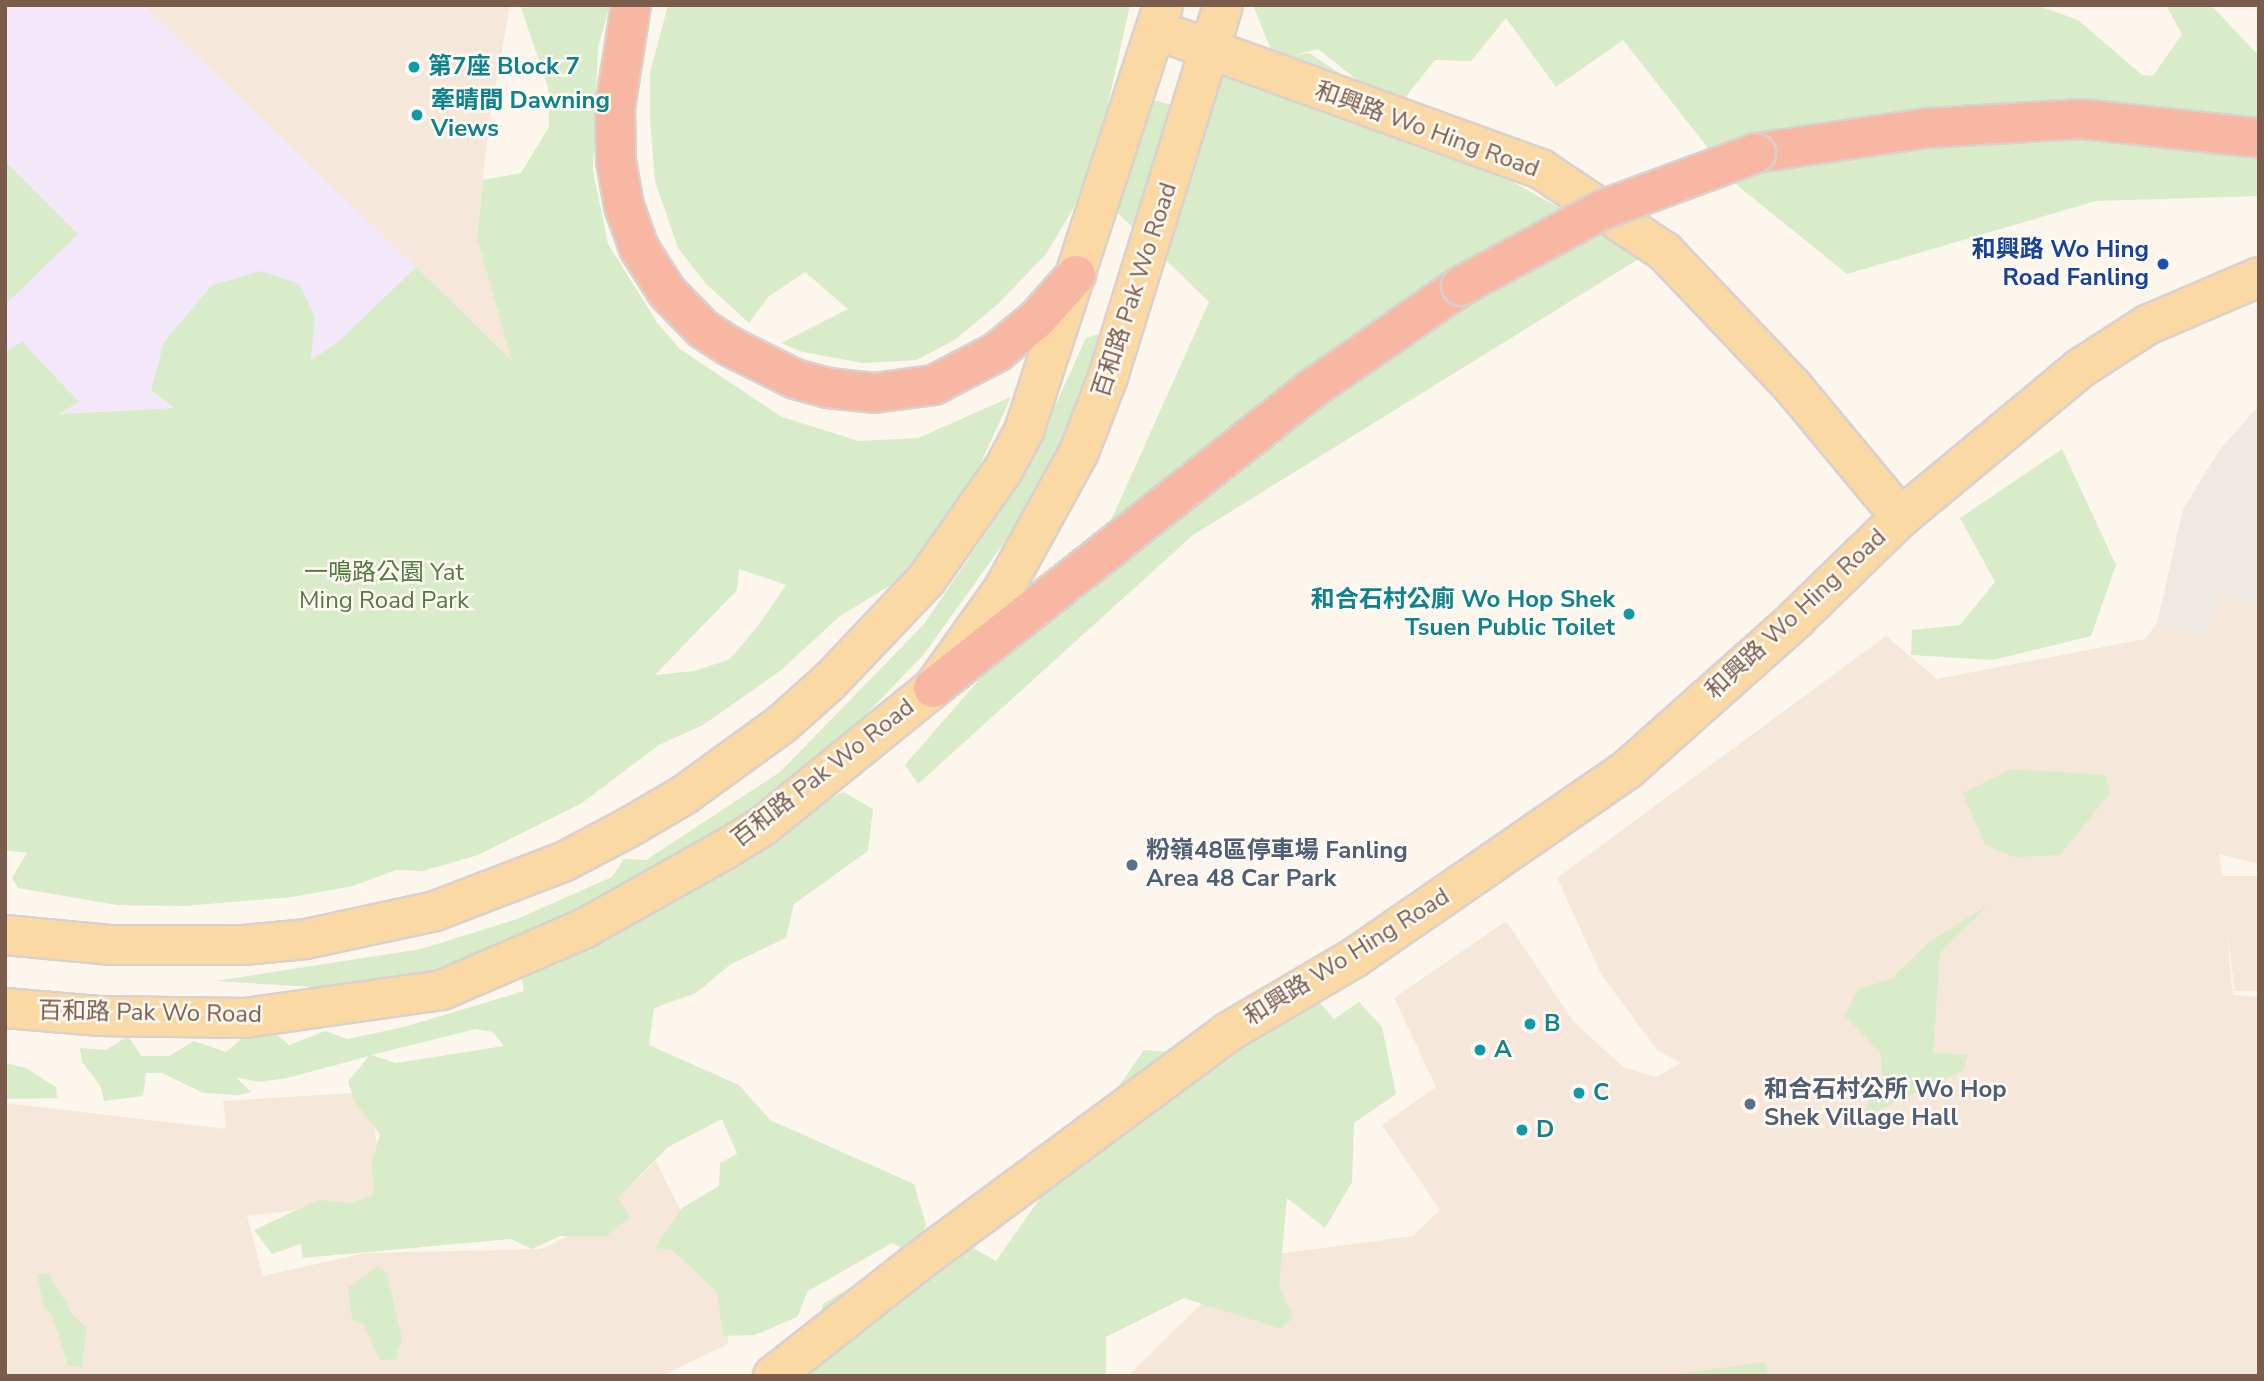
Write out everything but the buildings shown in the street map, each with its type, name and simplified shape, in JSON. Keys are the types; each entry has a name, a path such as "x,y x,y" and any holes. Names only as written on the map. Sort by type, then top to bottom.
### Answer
{"highway":[{"path":"631,5 615,108 616,162 624,206 645,259 667,292 703,329 729,346 795,379 828,388 874,393 934,385 997,352 1037,319 1076,275"},
{"path":"933,688 1313,388 1461,286 1602,210 1756,153 1927,128 2082,119 2259,138"}],"main road":[{"name":"百和路 Pak Wo Road","path":"5,1009 99,1016 245,1018 442,990 584,928 744,838 933,688 1003,590 1079,452 1112,364 1211,52 1223,5"},
{"path":"5,934 176,947 293,940 368,928 435,911 565,862 684,795 783,723 830,681 926,580 1003,470 1024,431 1160,18"},
{"name":"和興路 Wo Hing Road","path":"1160,18 1211,52 1541,169 1631,229 1665,252 1793,387 1901,517"},
{"name":"和興路 Wo Hing Road","path":"773,1376 1230,1031 1354,958 1629,768 1796,619 1901,517 2078,369 2147,325 2259,277"}],"shaded area":[{"path":"5,5 143,5 416,267 337,344 242,405 5,416"},
{"name":"牽晴間 Dawning Views","path":"143,5 510,5 488,130 477,238 513,362"},
{"path":"2259,405 2259,609 2220,594 2205,637 2157,623 2183,509 2219,451"},
{"path":"2220,594 2259,609 2259,864 2219,854 2222,876 2259,876 2259,991 2235,991 2226,926 2233,995 2259,997 2259,1376 1128,1376 1247,1258 1413,1236 1440,1210 1382,1125 1436,1087 1394,998 1506,921 1573,1021 1623,1067 1656,1077 1681,1063 1657,1050 1601,974 1557,878 1886,636 1937,679 2145,639 2157,623 2205,637"},
{"path":"370,1092 384,1199 247,1216 263,1276 365,1253 541,1249 587,1227 656,1161 698,1246 729,1287 728,1344 661,1376 5,1376 5,1103 226,1129 223,1101"}],"green space":[{"name":"一鳴路公園 Yat Ming Road Park","path":"520,5 610,5 598,47 593,171 608,244 658,324 680,349 782,417 859,441 918,438 1011,397 978,469 904,577 840,616 780,671 703,725 659,745 582,803 478,855 423,871 396,870 353,886 292,897 184,906 117,905 18,888 12,878 27,853 5,850 5,352 22,342 79,402 59,414 174,408 151,390 164,342 212,285 261,271 299,284 315,317 311,360 337,343 416,267 512,361 477,238 483,180 521,173 549,127 548,87","holes":["739,569 786,585 758,626 730,659 694,671 655,675 737,590"]},
{"path":"668,5 1130,5 1099,145 1073,209 1046,254 998,304 956,339 917,360 863,363 803,352 781,343 848,309 805,272 768,297 749,323 706,284 678,248 655,181 650,120 650,73"},
{"path":"1253,5 2036,5 2078,20 2142,75 2153,76 2182,34 2166,5 2211,5 2259,56 2259,196 2096,201 1847,274 1738,186 1623,40 1556,87 1506,18 1471,61 1435,60 1395,110 1471,159 1645,255 1193,535 918,784 905,765 1104,536 1209,302 1091,187 1123,92 1184,108 1225,70 1275,60","holes":["1318,49 1385,102 1309,53 1294,55"]},
{"path":"5,161 78,234 5,305"},
{"path":"1104,332 1050,469 1006,540 924,654 731,855 843,792 873,809 868,851 794,904 786,938 731,964 696,993 654,1008 649,1045 739,1085 770,1120 914,1184 926,1224 916,1255 892,1243 808,1291 797,1317 755,1335 723,1336 717,1292 672,1250 655,1248 682,1208 719,1186 720,1163 737,1154 722,1119 668,1147 618,1198 630,1217 606,1236 560,1236 532,1249 511,1239 303,1258 301,1244 272,1254 254,1230 318,1200 351,1203 373,1195 372,1163 380,1134 355,1102 348,1082 369,1056 287,1078 258,1082 236,1077 251,1092 239,1095 203,1093 162,1073 146,1073 143,1096 104,1101 100,1085 82,1062 80,1048 106,1050 128,1036 141,1056 169,1056 194,1041 226,1052 241,1039 275,1033 289,1045 325,1031 347,1039 404,1027 524,991 517,951 529,935 433,970 344,989 216,981 421,949 517,919 612,877 624,859 646,860 780,772 924,624 1021,481 1086,338","holes":["476,1029 493,1032 504,1046 396,1063 371,1055"]},
{"path":"2062,449 2116,565 2091,636 1993,660 1911,655 1912,630 1960,625 1995,582 1960,518"},
{"path":"2011,769 2106,775 2110,793 2060,855 2014,857 1985,845 1963,793"},
{"path":"1988,905 1940,953 1933,1053 1968,1055 1964,1070 1864,1117 1869,1099 1883,1078 1880,1053 1845,1016 1858,989 1891,979 1928,943"},
{"path":"1291,969 1334,1019 1359,1002 1382,1027 1396,1094 1354,1123 1352,1182 1325,1228 1287,1198 1279,1286 1293,1318 1281,1329 1184,1298 1106,1337 1106,1376 805,1376 823,1304 871,1275 926,1283 970,1246 996,1261 1144,1050 1213,1056 1264,993"},
{"path":"5,1063 26,1068 56,1087 57,1098 5,1099"},
{"path":"378,1266 387,1273 402,1339 396,1359 380,1360 364,1325 352,1319 348,1288"},
{"path":"37,1274 49,1274 73,1315 87,1328 82,1368 68,1366 52,1315 44,1308"},
{"path":"1765,1362 1768,1376 1662,1376"}],"place":[{"name":"第7座 Block 7","path":"414,67"},
{"name":"牽晴間 Dawning Views","path":"417,115"},
{"name":"和興路 Wo Hing Road Fanling","path":"2163,264"},
{"name":"和合石村公廁 Wo Hop Shek Tsuen Public Toilet","path":"1629,614"},
{"name":"粉嶺48區停車場 Fanling Area 48 Car Park","path":"1132,865"},
{"name":"B","path":"1530,1024"},
{"name":"A","path":"1480,1050"},
{"name":"C","path":"1579,1093"},
{"name":"和合石村公所 Wo Hop Shek Village Hall","path":"1750,1104"},
{"name":"D","path":"1522,1130"}]}
